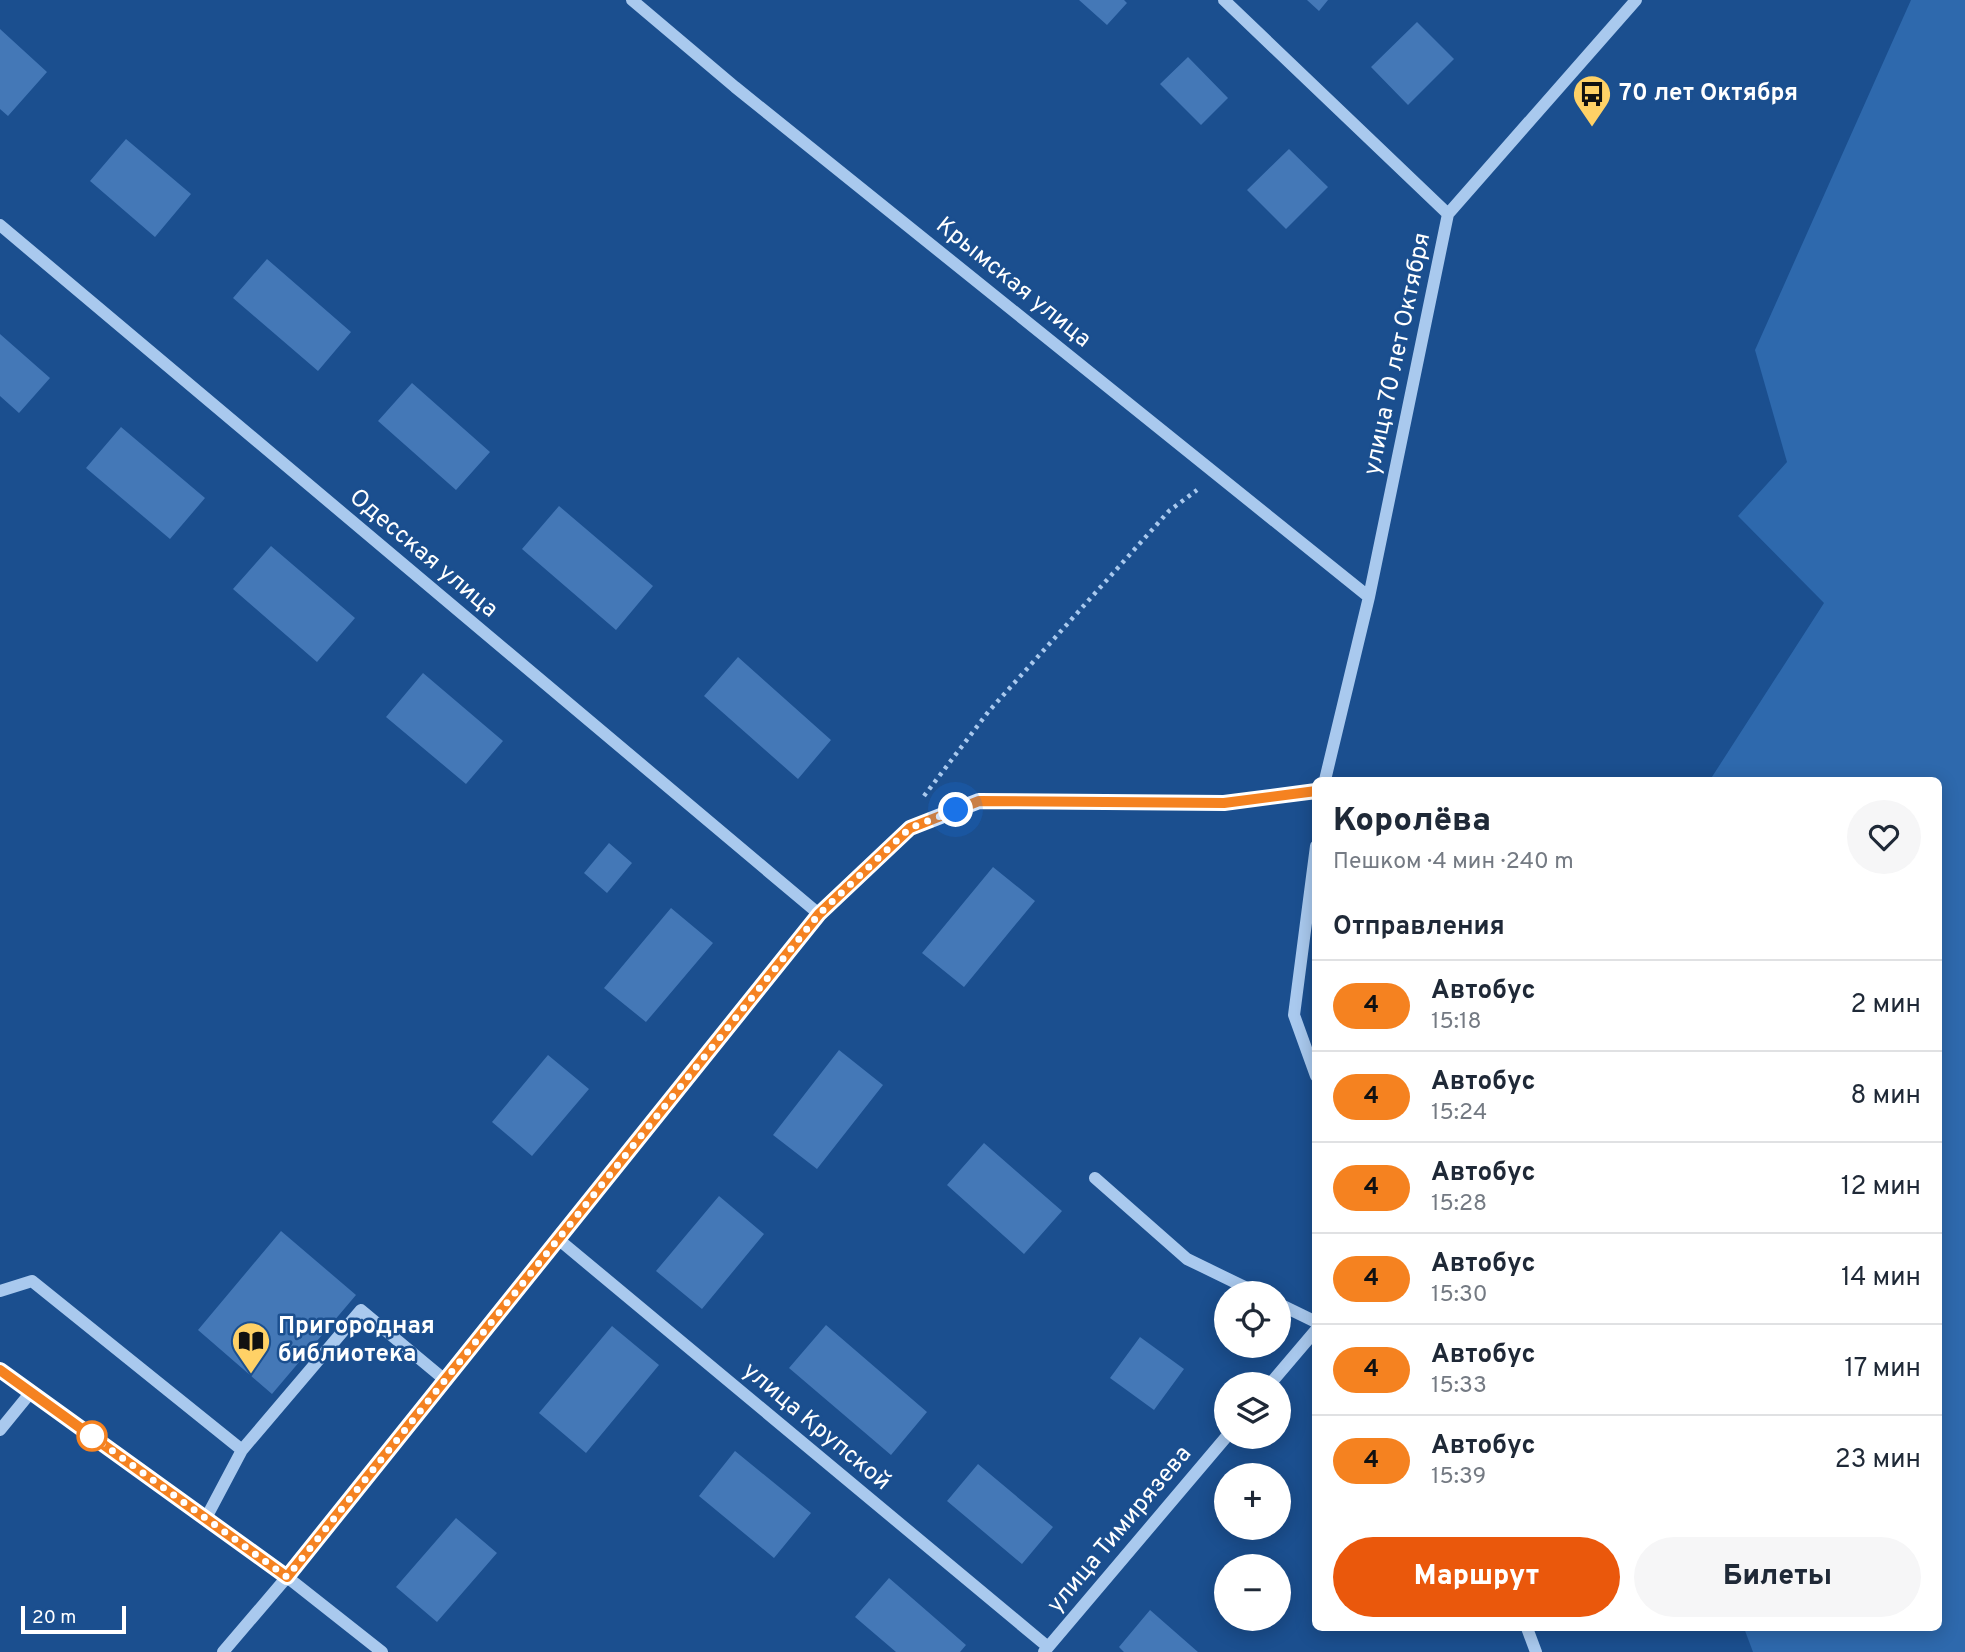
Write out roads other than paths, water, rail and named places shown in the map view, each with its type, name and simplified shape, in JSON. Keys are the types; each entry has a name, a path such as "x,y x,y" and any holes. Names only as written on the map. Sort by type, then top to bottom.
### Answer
{"street":[{"name":"Крымская улица","path":"632,0 1369,597"},
{"path":"1224,0 1448,214"},
{"name":"улица 70 лет Октября","path":"1326,777 1369,597 1448,214 1636,0"},
{"name":"Одесская улица","path":"0,225 819,914"},
{"path":"223,1652 287,1577 819,914 910,828 979,801 1224,803 1312,792"},
{"path":"1312,877 1294,1015 1312,1065"},
{"path":"1095,1178 1187,1259 1232,1281"},
{"name":"улица Крупской","path":"558,1239 1046,1650"},
{"path":"0,1291 32,1281 242,1450"},
{"path":"206,1518 242,1450 361,1310 445,1380"},
{"path":"1291,1310 1312,1320"},
{"path":"1280,1372 1312,1335"},
{"path":"0,1370 287,1577 382,1652"},
{"path":"0,1430 31,1392"},
{"name":"улица Тимирязева","path":"1046,1650 1216,1449"},
{"path":"1528,1631 1536,1652"}],"place":[{"name":"70 лет Октября","path":"1592,128"},
{"name":"Пригородная библиотека","path":"251,1375"}]}
